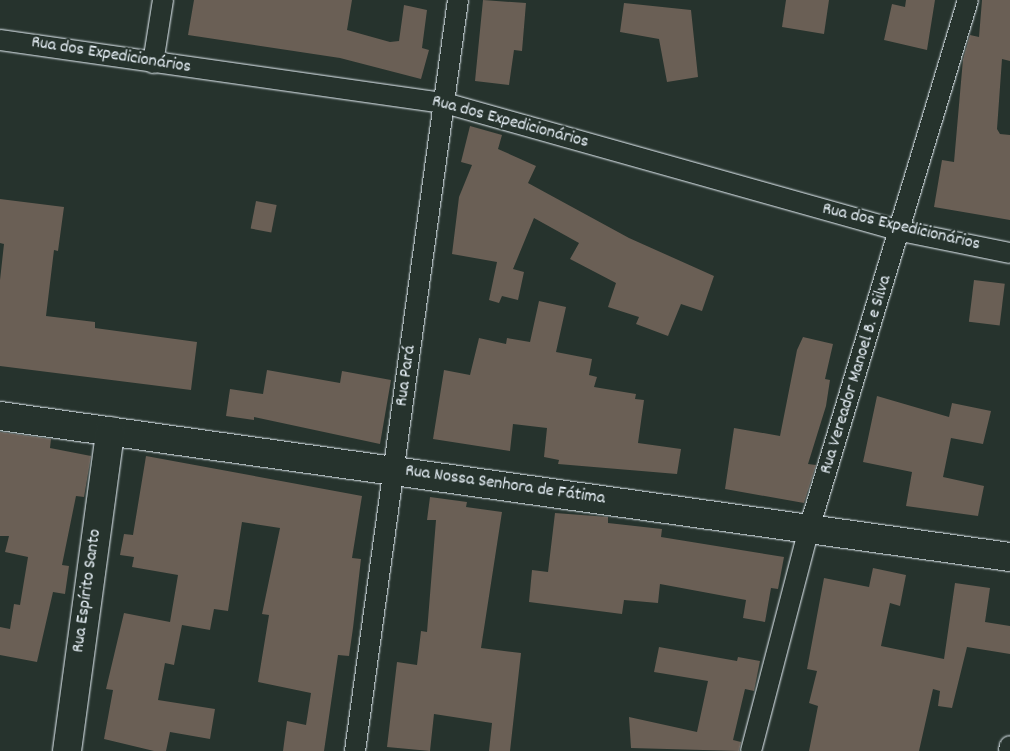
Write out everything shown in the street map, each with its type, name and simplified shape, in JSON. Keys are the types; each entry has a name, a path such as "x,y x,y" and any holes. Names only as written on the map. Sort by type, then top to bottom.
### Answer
{"street":[{"path":"153,63 163,0"},
{"name":"Rua Pará","path":"355,751 458,0"},
{"name":"Rua Vereador Manoel B. e Silva","path":"751,751 809,529 901,232 968,0"},
{"name":"Rua dos Expedicionários","path":"0,40 445,103 901,232 1010,253"},
{"name":"Rua Nossa Senhora de Fátima","path":"0,416 1010,557"},
{"name":"Rua Espírito Santo","path":"66,751 110,431"},
{"path":"1009,751 1010,746"}],"building":[{"path":"194,0 352,0 347,30 390,42 399,41 404,5 427,10 422,48 429,50 421,79 340,58 188,35"},
{"path":"483,0 526,3 522,51 514,50 509,85 475,81"},
{"path":"786,0 829,0 824,34 782,27"},
{"path":"906,0 935,0 927,50 884,40 892,4 905,7"},
{"path":"982,0 1010,0 1010,61 1002,59 997,129 1000,134 1010,135 1010,220 934,207 942,160 954,162 963,59 970,35 979,37"},
{"path":"624,3 691,10 698,77 667,82 659,39 620,32"},
{"path":"470,126 502,135 498,149 536,166 528,183 629,238 714,276 702,311 681,304 668,336 636,324 639,317 608,307 616,283 570,259 579,243 534,218 513,269 524,272 518,300 502,296 499,303 489,300 497,262 452,254 459,197 472,165 461,162"},
{"path":"0,199 64,207 58,251 54,250 46,316 95,322 95,328 197,342 191,390 0,366 0,280 4,244 0,243"},
{"path":"256,201 277,205 271,232 251,228"},
{"path":"974,280 1005,284 1000,325 969,322"},
{"path":"539,301 566,307 556,352 592,359 589,375 597,377 594,387 636,394 635,399 644,400 638,443 681,449 677,474 558,464 559,460 544,457 547,428 513,424 510,451 433,439 444,370 470,375 479,338 506,344 507,338 530,342"},
{"path":"803,337 833,344 825,379 830,380 826,406 808,464 816,465 804,503 725,489 734,428 780,436 797,350"},
{"path":"267,370 340,383 342,371 391,380 380,444 254,417 254,420 226,416 230,389 263,394"},
{"path":"877,396 949,417 952,403 991,411 983,444 951,438 943,477 984,486 978,516 906,506 912,472 863,462"},
{"path":"0,432 51,439 50,448 91,456 84,497 76,496 62,565 69,566 65,594 53,592 37,662 0,655 0,627 10,629 14,604 20,605 28,557 5,552 9,536 0,536"},
{"path":"146,456 362,496 352,558 361,559 349,656 338,655 324,751 283,751 287,721 306,725 311,693 258,682 269,615 262,614 280,528 242,522 228,611 214,609 210,630 182,625 174,665 165,663 158,700 215,709 210,739 170,732 166,751 154,751 104,739 113,690 106,689 124,613 170,622 178,575 132,567 134,557 120,555 124,534 133,535"},
{"path":"430,497 467,502 466,507 502,512 481,648 521,653 510,751 489,751 492,723 434,714 430,751 387,747 397,662 417,665 421,631 427,632 436,520 427,520"},
{"path":"555,513 608,517 608,523 662,529 661,537 784,557 778,589 771,588 765,622 743,618 746,600 660,584 658,603 624,600 622,614 529,602 532,570 548,572"},
{"path":"873,568 906,575 900,606 890,603 881,646 944,659 955,583 990,588 985,622 1010,626 1010,654 967,647 952,708 938,706 940,691 933,689 919,751 809,751 818,706 809,703 817,671 807,669 824,578 869,587"},
{"path":"659,647 737,661 738,657 760,661 754,691 745,689 733,740 741,742 739,751 631,748 629,717 697,732 708,681 654,672"}]}
